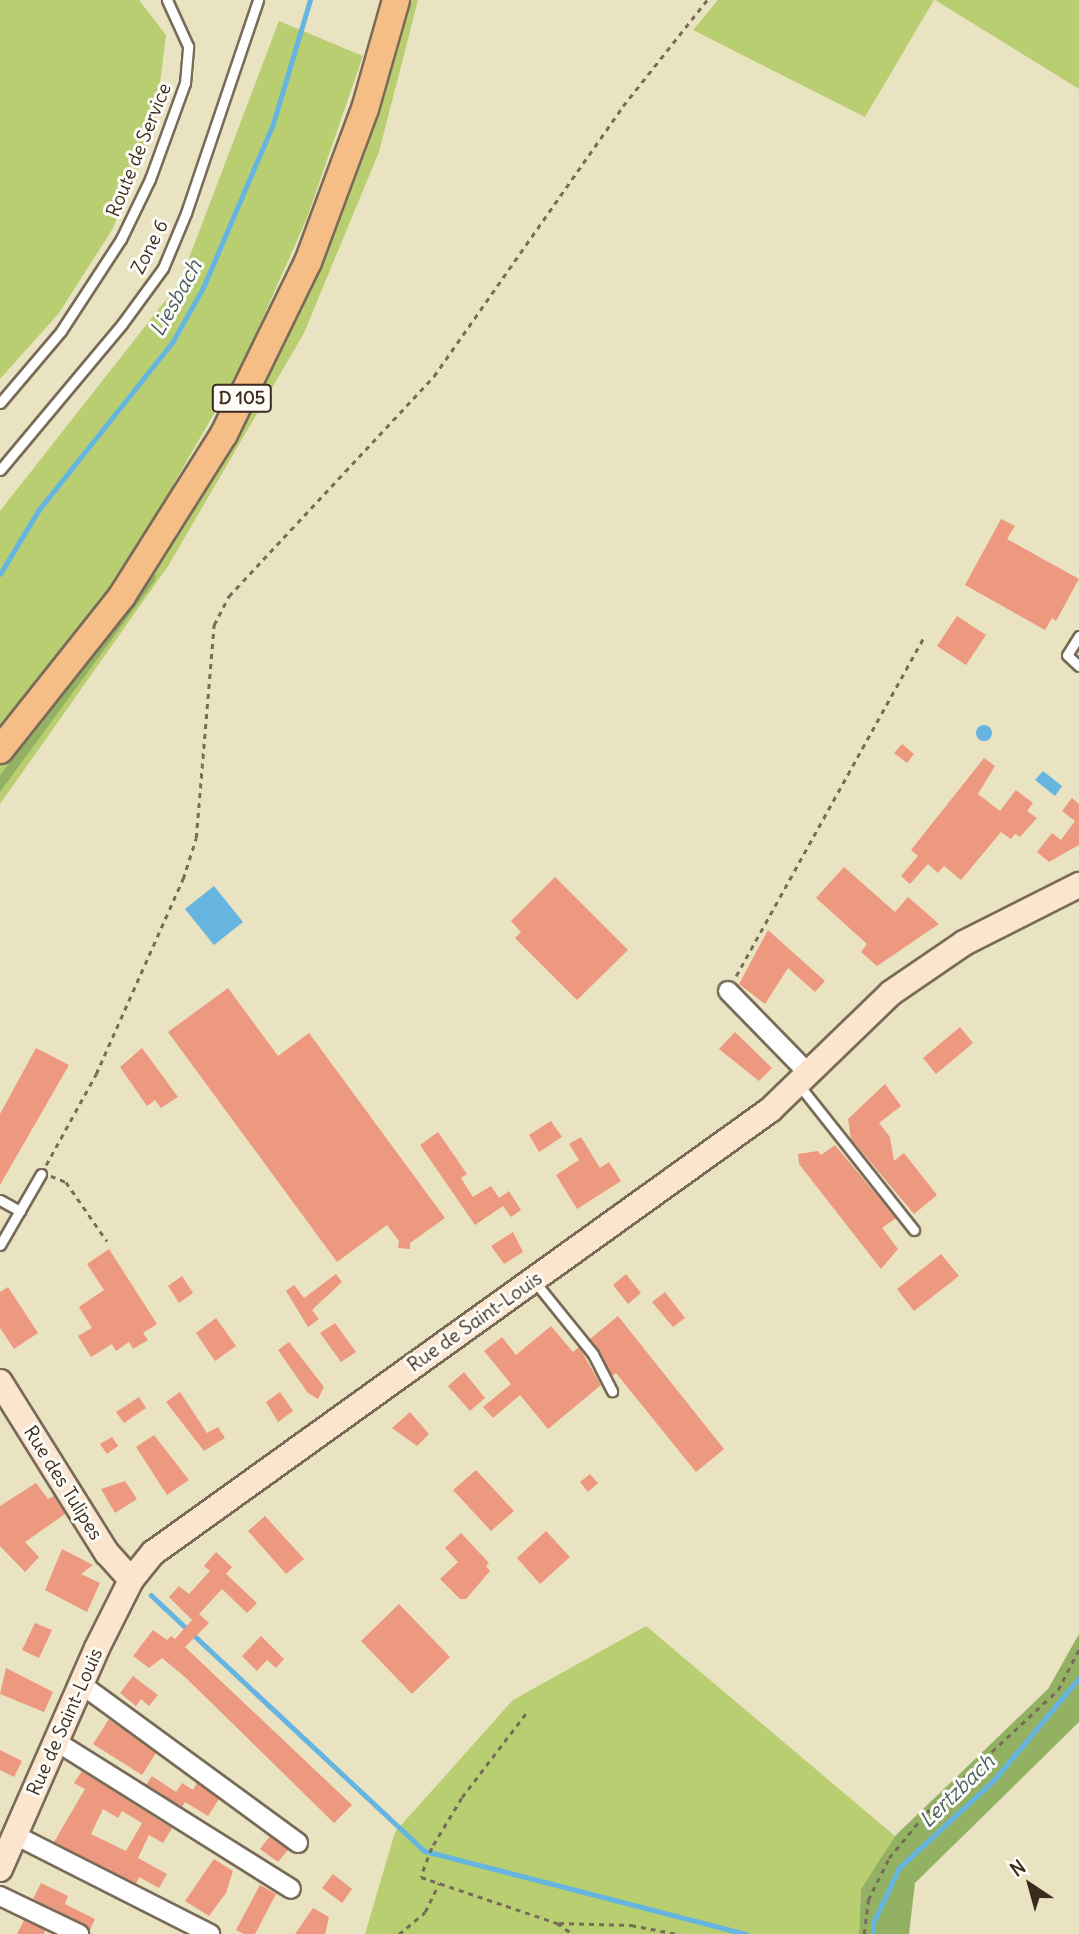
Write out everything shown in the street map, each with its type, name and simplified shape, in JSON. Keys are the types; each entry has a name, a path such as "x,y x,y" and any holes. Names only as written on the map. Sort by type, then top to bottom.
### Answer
{"main road":[{"name":"D 105","path":"0,750 122,596 224,434 308,262 365,108 396,0"},
{"name":"Rue de Saint-Louis","path":"0,1869 131,1580 176,1533 770,1110 901,986 964,943 1079,885"},
{"name":"Rue des Tulipes","path":"0,1382 107,1553 131,1580"}],"street":[{"path":"728,991 803,1078"},
{"path":"82,1684 298,1843"},
{"path":"57,1742 291,1889"},
{"path":"15,1835 210,1934"},
{"path":"0,1896 79,1934"}],"lane":[{"name":"Route de Service","path":"0,403 61,331 121,239 150,179 185,83 188,46 167,0"},
{"name":"Zone 6","path":"0,470 122,324 163,268 186,213 256,1"},
{"path":"1079,636 1067,655 1079,666"},
{"path":"803,1078 914,1230"},
{"path":"0,1245 41,1174"},
{"path":"0,1200 20,1211"},
{"path":"534,1280 593,1354 612,1391"}],"path":[{"path":"107,1241 66,1182 41,1174 96,1074 183,879 196,838 214,625 229,596 434,376 623,106 707,0"},
{"path":"728,991 923,638"},
{"path":"864,1934 868,1900 889,1858 926,1813 1058,1690 1079,1649"},
{"path":"526,1714 462,1798 432,1848 421,1877 557,1923 573,1934"},
{"path":"399,1934 425,1912 439,1883"},
{"path":"557,1923 631,1925 677,1934"}],"green space":[{"path":"0,0 139,0 166,35 154,132 112,230 59,313 0,379"},
{"path":"405,0 418,0 379,152 304,333 168,566 0,804 0,765 31,731 233,435"},
{"path":"718,0 934,0 865,117 693,30"},
{"path":"935,0 1079,0 1079,89"},
{"path":"279,21 363,56 307,218 242,365 173,485 179,490 106,601 0,734 0,511 180,282"},
{"path":"156,573 155,580 0,792 0,775"},
{"path":"646,1626 895,1836 861,1889 859,1934 365,1934 395,1832 513,1700"},
{"path":"1079,1634 1079,1722 915,1883 909,1934 859,1934 861,1889 895,1836 1048,1689"}],"water":[{"path":"984,725 990,727 990,739 984,741 978,739 976,733 978,727"},
{"path":"1043,771 1062,786 1055,796 1035,780"},
{"path":"214,886 243,922 214,945 185,909"}],"building":[{"path":"1001,519 1015,526 1007,539 1079,579 1056,621 1052,618 1045,630 965,585"},
{"path":"957,616 986,635 966,665 937,646"},
{"path":"902,744 914,754 907,763 894,753"},
{"path":"984,758 995,766 978,794 1000,811 1016,790 1033,803 1027,811 1037,818 1020,837 1015,834 1011,839 1001,832 961,880 944,866 938,873 928,864 910,884 901,876 918,856 911,850"},
{"path":"1072,798 1079,804 1079,845 1049,862 1037,852 1052,833 1061,840 1075,821 1062,811"},
{"path":"844,867 895,912 908,897 939,924 877,966 861,952 867,944 816,898"},
{"path":"555,877 628,950 577,1000 515,938 521,932 511,921"},
{"path":"768,930 825,981 815,992 788,968 765,1004 739,984"},
{"path":"228,988 278,1056 309,1033 445,1218 410,1243 410,1249 398,1248 399,1241 387,1225 337,1262 168,1032"},
{"path":"960,1027 973,1043 936,1074 923,1058"},
{"path":"735,1032 772,1068 759,1081 719,1049"},
{"path":"36,1048 69,1065 0,1185 0,1114"},
{"path":"142,1048 178,1097 161,1108 155,1100 147,1106 120,1067"},
{"path":"885,1084 901,1106 879,1123 890,1137 894,1161 904,1153 937,1195 914,1214 851,1139 848,1119"},
{"path":"551,1121 562,1137 539,1152 529,1135"},
{"path":"438,1132 467,1174 461,1178 473,1197 491,1186 499,1198 509,1191 521,1210 511,1217 503,1206 475,1225 420,1145"},
{"path":"581,1137 600,1168 609,1162 621,1181 577,1209 556,1175 579,1160 569,1144"},
{"path":"835,1145 896,1218 882,1228 898,1249 881,1269 799,1164 798,1154 818,1151 821,1155"},
{"path":"513,1232 523,1252 504,1264 491,1246"},
{"path":"109,1249 157,1324 143,1333 148,1340 133,1349 129,1342 116,1351 112,1344 91,1357 78,1336 92,1328 79,1307 104,1290 87,1264"},
{"path":"941,1254 959,1276 914,1311 897,1289"},
{"path":"336,1274 342,1282 312,1310 319,1319 308,1327 286,1291 294,1285 304,1298"},
{"path":"626,1274 641,1293 628,1304 613,1285"},
{"path":"182,1276 193,1293 179,1303 168,1286"},
{"path":"8,1287 38,1333 14,1349 0,1328 0,1292"},
{"path":"665,1292 685,1318 673,1327 652,1302"},
{"path":"618,1316 724,1449 696,1472 616,1373 612,1376 590,1339"},
{"path":"216,1318 236,1346 215,1361 196,1333"},
{"path":"335,1323 356,1352 341,1362 320,1333"},
{"path":"551,1326 573,1352 579,1347 601,1385 548,1429 520,1395 493,1418 483,1407 511,1384 484,1351 502,1337 516,1355"},
{"path":"289,1342 324,1387 318,1399 308,1393 278,1350"},
{"path":"464,1372 485,1398 470,1411 448,1386"},
{"path":"180,1392 207,1433 218,1427 225,1438 204,1451 166,1402"},
{"path":"280,1392 293,1411 278,1422 266,1402"},
{"path":"139,1397 146,1408 124,1423 116,1412"},
{"path":"410,1412 429,1434 417,1446 392,1428"},
{"path":"154,1435 189,1480 167,1495 136,1447"},
{"path":"112,1437 118,1446 107,1454 100,1444"},
{"path":"476,1470 514,1511 491,1531 453,1490"},
{"path":"590,1474 598,1483 588,1492 580,1482"},
{"path":"125,1481 137,1499 115,1513 101,1489"},
{"path":"36,1483 48,1499 54,1496 65,1514 25,1542 39,1557 25,1572 0,1546 0,1506"},
{"path":"265,1516 304,1559 286,1574 248,1531"},
{"path":"546,1531 570,1557 540,1584 517,1558"},
{"path":"461,1533 489,1563 486,1566 490,1571 466,1599 460,1599 440,1579 458,1562 445,1548"},
{"path":"62,1549 93,1565 81,1574 100,1583 87,1612 45,1590"},
{"path":"216,1552 232,1567 226,1574 257,1603 247,1613 222,1589 199,1614 209,1623 185,1647 352,1805 334,1823 185,1677 162,1658 149,1668 133,1656 153,1630 167,1640 171,1636 175,1639 192,1620 169,1597 179,1586 189,1594 210,1571 204,1566"},
{"path":"399,1604 450,1657 412,1694 361,1641"},
{"path":"35,1623 52,1630 39,1658 22,1650"},
{"path":"261,1636 284,1659 276,1668 267,1660 257,1671 242,1656"},
{"path":"6,1668 53,1692 44,1712 0,1694"},
{"path":"133,1676 158,1695 149,1706 141,1699 136,1706 120,1693"},
{"path":"109,1719 156,1753 142,1775 93,1744"},
{"path":"0,1750 22,1761 14,1777 0,1770"},
{"path":"82,1771 172,1828 163,1843 149,1835 138,1858 167,1874 159,1888 139,1877 136,1884 54,1842 85,1789 74,1783","holes":["103,1809 118,1818 122,1811 142,1823 126,1851 91,1834"]},
{"path":"152,1776 176,1792 182,1783 193,1790 197,1783 219,1799 208,1816 185,1802 182,1807 146,1785"},
{"path":"270,1836 288,1850 278,1862 260,1849"},
{"path":"214,1859 233,1871 226,1893 209,1916 185,1901"},
{"path":"333,1874 352,1889 342,1903 322,1888"},
{"path":"41,1883 68,1896 65,1904 95,1919 90,1930 33,1899"},
{"path":"260,1885 276,1894 255,1934 244,1934 236,1930"},
{"path":"313,1908 329,1917 325,1934 295,1934"},
{"path":"24,1920 45,1930 44,1934 17,1934"}],"waterway":[{"name":"Liesbach","path":"0,574 38,511 173,341 203,288 273,124 310,0"},
{"path":"151,1595 425,1851 746,1934"},
{"name":"Lertzbach","path":"873,1934 873,1923 899,1868 994,1780 1079,1678"}]}
